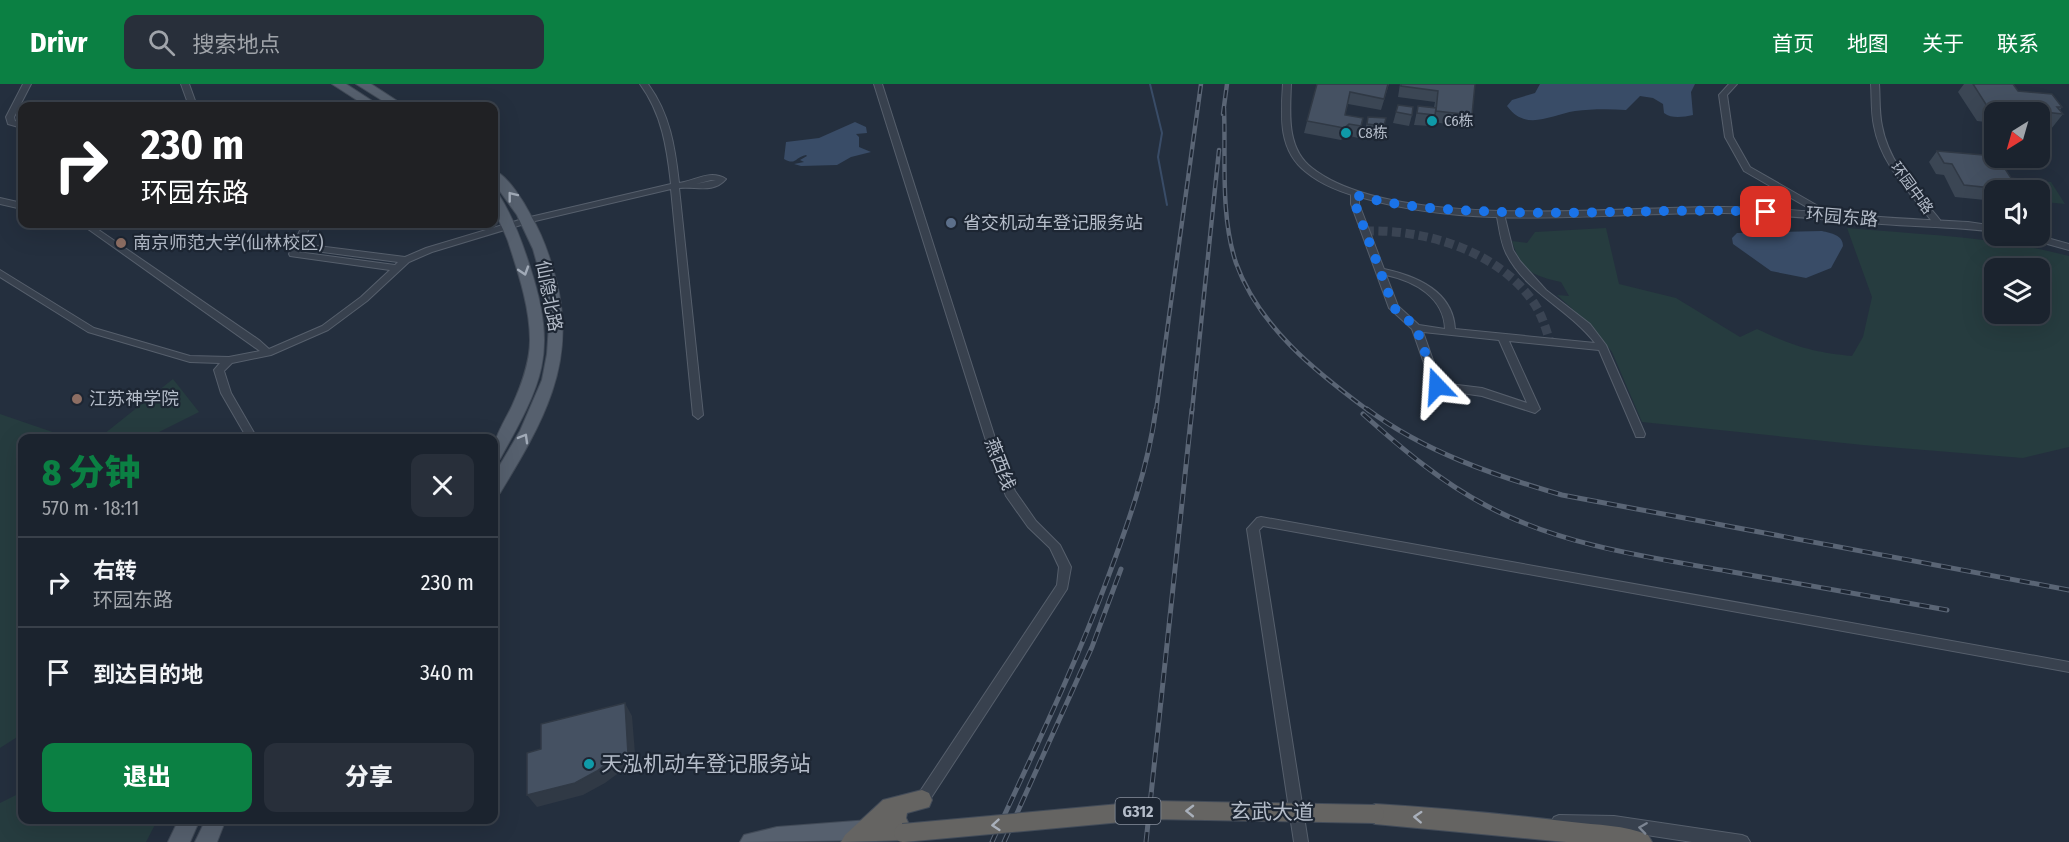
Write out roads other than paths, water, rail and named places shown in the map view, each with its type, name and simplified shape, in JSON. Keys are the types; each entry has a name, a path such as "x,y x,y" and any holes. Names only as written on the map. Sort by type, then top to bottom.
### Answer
{"highway":[{"path":"903,833 896,819 898,805 922,800"},
{"path":"860,838 890,807 922,800"},
{"name":"玄武大道","path":"903,833 1153,810 1375,814 1462,819 1641,842"},
{"name":"G312","path":"860,838 903,833"}],"main road":[{"path":"338,84 367,102"},
{"path":"362,84 392,102"},
{"name":"仙隐北路","path":"498,180 529,220 550,279 558,339 550,378 542,402 528,432 498,481"},
{"name":"仙隐北路","path":"498,205 509,225 529,284 538,343 535,361 520,404 498,447"},
{"path":"179,842 188,824"},
{"path":"206,842 214,824"},
{"path":"751,842 777,837 860,838"}],"street":[{"path":"18,125 11,122 9,117 27,84"},
{"path":"185,84 192,102"},
{"path":"644,84 655,96 666,128 675,186 698,415"},
{"name":"燕西线","path":"878,84 998,463 1010,493 1032,524 1054,545 1065,567 1063,586 922,800"},
{"name":"环园东路","path":"1287,84 1285,130 1291,150 1309,171 1322,180 1355,195 1393,203 1428,208 1500,212 1725,210 1936,222 1984,228"},
{"path":"1733,84 1723,95 1729,137 1748,169 1829,216"},
{"name":"环园中路","path":"1875,84 1876,116 1883,147 1901,178 1936,222"},
{"path":"0,273 91,330 190,358 229,360 268,353 324,328 346,314 406,260 429,250 509,225 691,184"},
{"path":"1355,195 1355,204 1394,308 1416,327 1437,386 1482,392 1535,409 1502,337"},
{"path":"0,201 18,205"},
{"path":"1500,212 1509,250 1516,263 1543,292 1587,326 1604,347 1640,434"},
{"path":"91,228 256,342 268,353"},
{"path":"305,228 293,254 396,268"},
{"path":"2050,242 2069,247"},
{"path":"297,246 406,260"},
{"path":"1380,271 1415,282 1436,296 1448,314 1450,332"},
{"path":"1416,327 1604,347"},
{"path":"229,360 219,370 226,393 250,434"},
{"path":"1301,842 1252,529 1261,521 2069,667"},
{"path":"1462,819 1614,823 1742,842"}],"water":[{"path":"1540,84 1695,84 1691,92 1693,115 1670,116 1664,113 1663,104 1653,98 1640,96 1626,110 1575,111 1539,120 1530,120 1514,114 1507,106 1512,100 1535,93"},
{"path":"855,122 866,127 867,133 856,134 859,137 859,147 871,152 851,157 837,165 801,166 794,164 804,162 800,160 806,155 791,162 784,159 786,142 819,138"},
{"path":"1822,231 1839,237 1843,246 1831,268 1806,278 1771,271 1733,244 1732,238 1737,233"}],"waterway":[{"path":"1150,84 1162,133 1158,157 1167,205"}],"tunnel":[{"path":"1365,231 1388,231 1436,239 1481,257 1519,285 1534,303 1542,317 1550,342"}],"railway":[{"path":"1156,411 1201,84"},
{"path":"1223,114 1227,84"},
{"path":"1224,108 1228,226 1236,263 1246,286 1259,308 1291,346 1369,411"},
{"path":"1192,411 1219,150"},
{"path":"992,842 1067,679 1107,580 1143,474 1156,409"},
{"path":"1146,842 1192,409"},
{"path":"1367,409 1412,438 1460,461 1562,495 2069,590"},
{"path":"1363,414 1407,452 1470,497 1544,531 1635,555 1947,610"},
{"path":"1004,842 1092,647 1121,569"}],"place":[{"name":"C6栋","path":"1432,121"},
{"name":"C8栋","path":"1346,133"},
{"name":"省交机动车登记服务站","path":"951,223"},
{"name":"南京师范大学(仙林校区)","path":"121,243"},
{"name":"江苏神学院","path":"77,399"},
{"name":"天泓机动车登记服务站","path":"589,764"}]}
